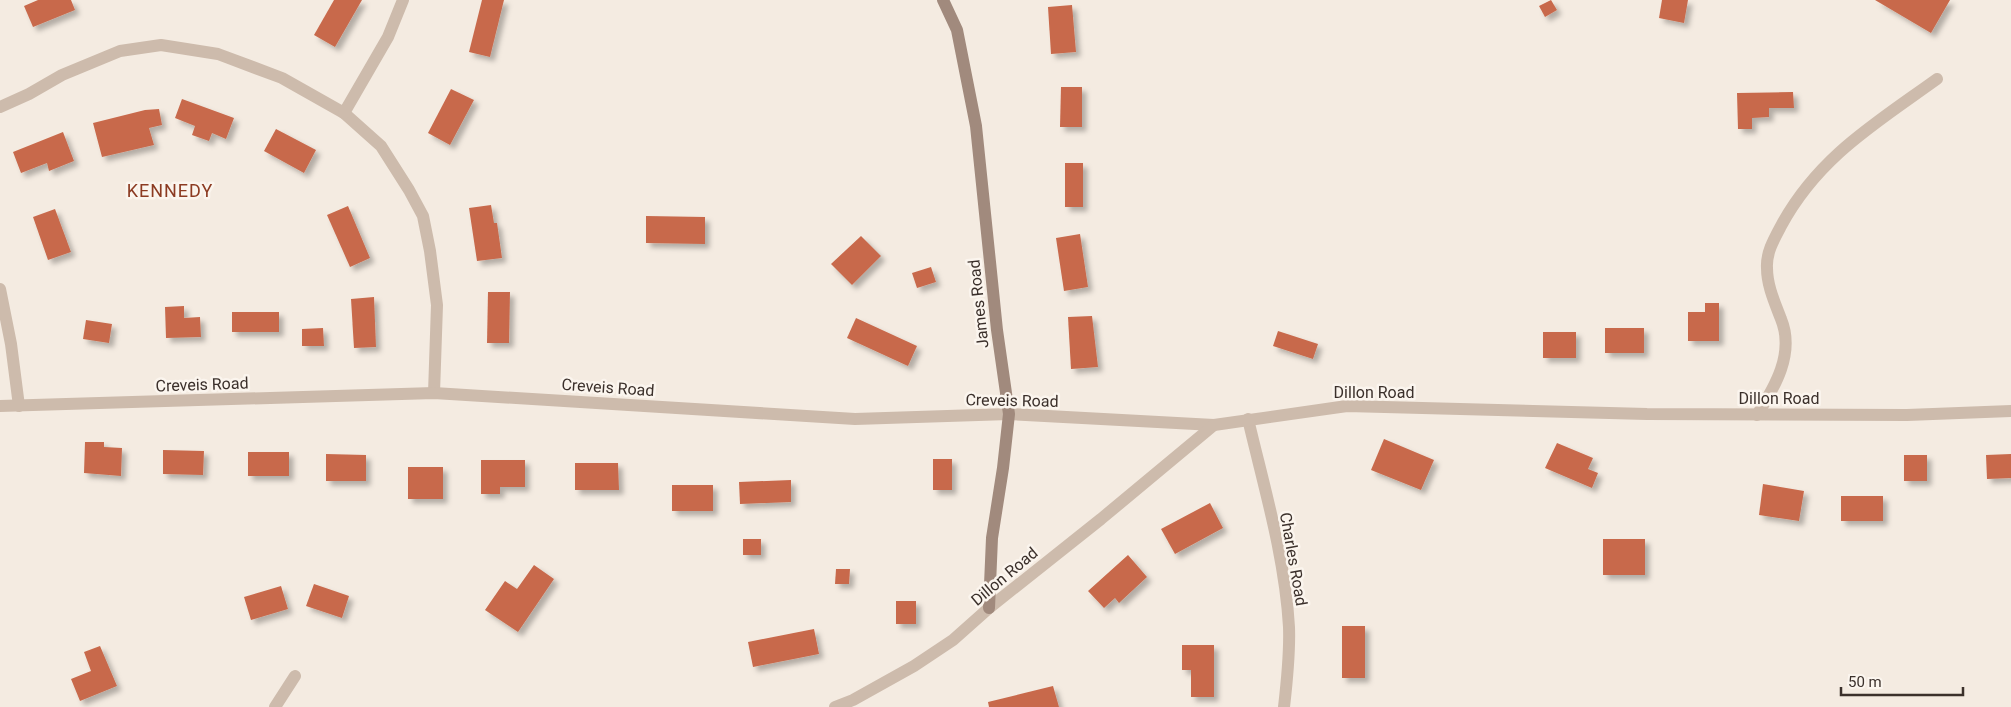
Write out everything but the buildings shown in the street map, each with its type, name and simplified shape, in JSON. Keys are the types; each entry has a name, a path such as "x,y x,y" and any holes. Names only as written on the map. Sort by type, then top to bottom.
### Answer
{"street":[{"path":"344,113 388,37 403,0"},
{"name":"James Road","path":"943,0 957,30 976,126 997,330 1009,414 1004,468 992,538 989,608"},
{"path":"0,107 29,94 62,75 120,51 161,45 218,54 282,78 344,113 381,146 409,190 422,216 430,251 437,305 434,392"},
{"path":"1757,415 1777,384 1785,350 1786,338 1770,289 1767,268 1768,254 1774,238 1794,202 1805,187 1848,144 1879,119 1937,79"},
{"path":"0,289 12,344 19,406"},
{"name":"Creveis Road","path":"0,406 434,392 855,419 1009,414 1214,425"},
{"name":"Dillon Road","path":"835,707 853,700 914,666 953,640 989,608 1101,519 1214,425 1347,406 1757,415 1907,415 2011,412"},
{"name":"Charles Road","path":"1248,419 1273,526 1285,589 1289,628 1284,707"},
{"path":"275,707 295,676"}],"district":[{"name":"KENNEDY","path":"170,191"}]}
